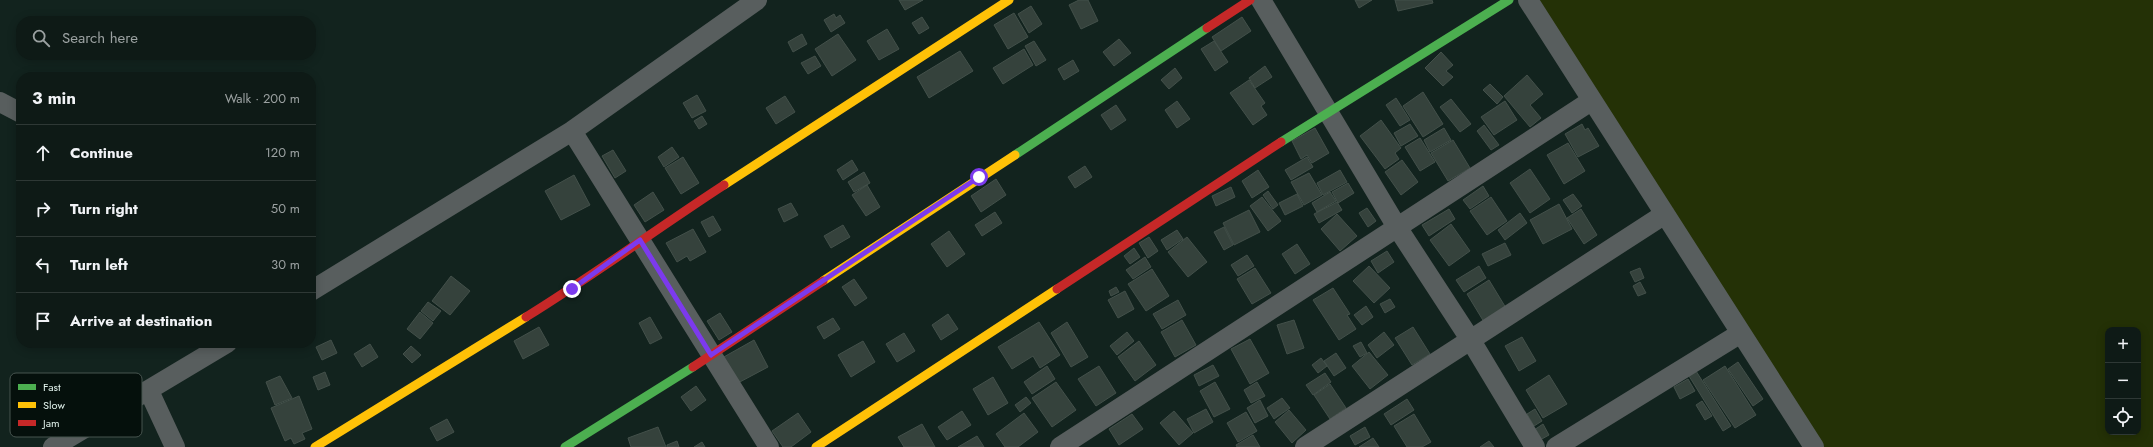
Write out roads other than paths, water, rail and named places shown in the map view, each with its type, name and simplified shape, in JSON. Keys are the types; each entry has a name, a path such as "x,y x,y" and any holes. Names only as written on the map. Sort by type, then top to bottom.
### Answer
{"street":[{"path":"316,288 572,131 757,0"},
{"path":"315,447 572,289 640,240 1009,0"},
{"path":"565,447 711,355 1250,0"},
{"path":"1261,0 1397,227 1470,339 1535,447"},
{"path":"816,447 1328,112 1509,0"},
{"path":"1528,0 1591,101 1741,333 1808,445"},
{"path":"1060,447 1591,101"},
{"path":"0,102 16,110"},
{"path":"572,131 769,447"},
{"path":"1305,447 1665,214"},
{"path":"1556,447 1741,333"},
{"path":"142,395 218,348"},
{"path":"149,391 175,447"},
{"path":"53,447 70,437"}]}
